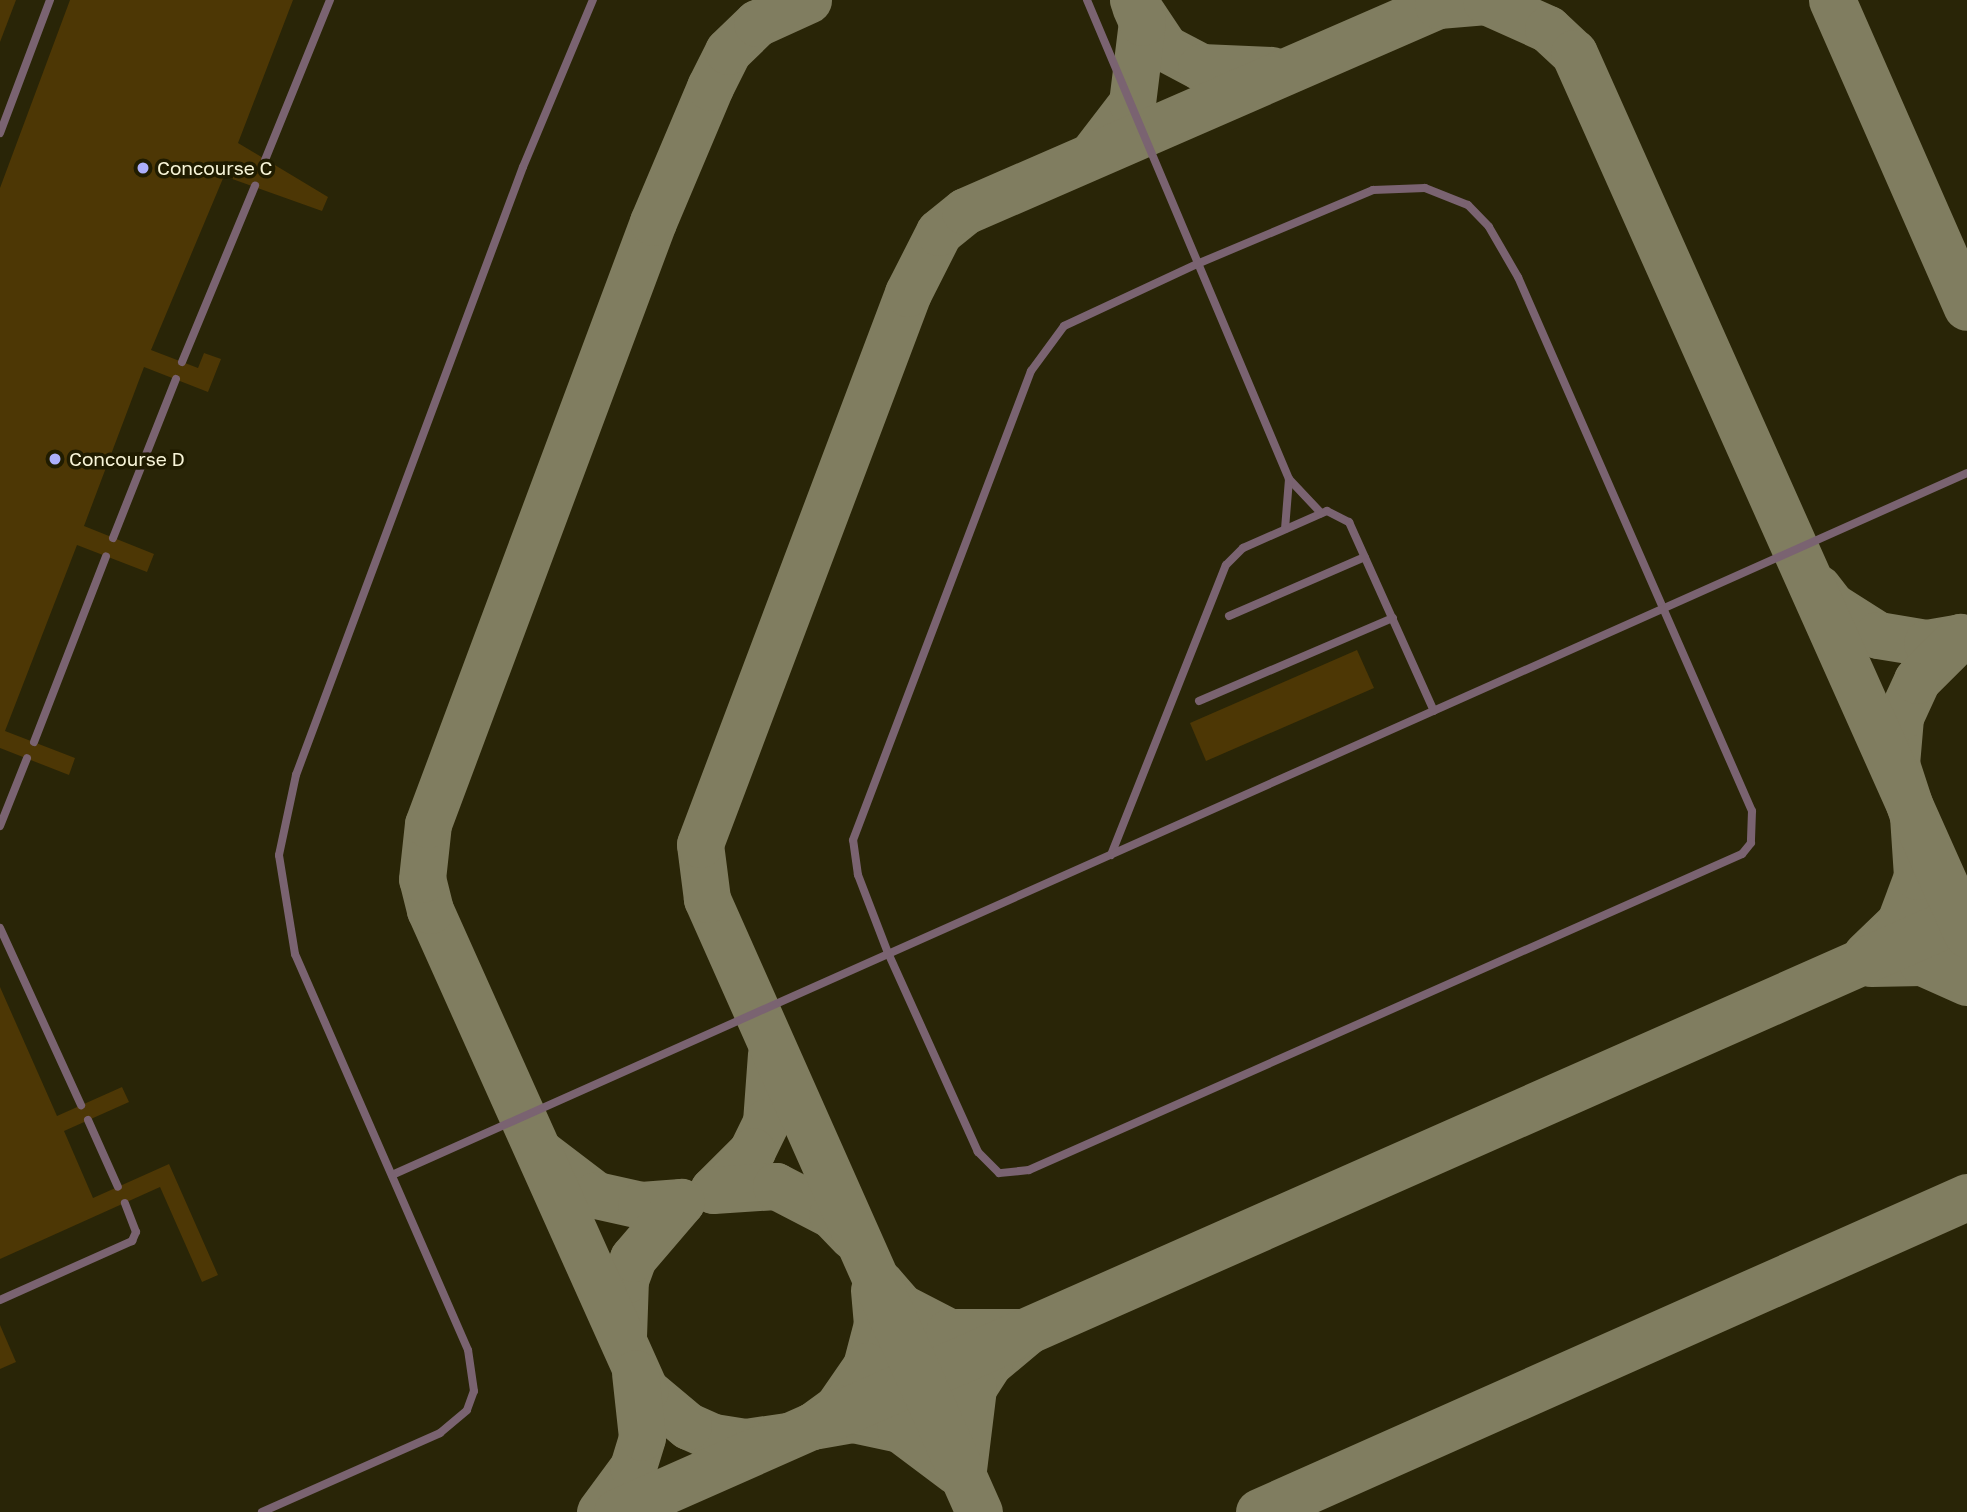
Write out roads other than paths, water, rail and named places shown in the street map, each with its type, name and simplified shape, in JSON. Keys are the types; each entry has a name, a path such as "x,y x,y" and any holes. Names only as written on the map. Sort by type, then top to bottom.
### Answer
{"lane":[{"path":"0,133 50,0"},
{"path":"265,160 330,0"},
{"path":"262,1512 440,1433 467,1410 474,1391 468,1350 295,954 280,881 282,835 296,775 523,167 593,0"},
{"path":"1087,0 1289,480 1321,513 1349,522 1434,711"},
{"path":"182,362 255,186"},
{"path":"1426,188 1468,205 1489,227 1518,277 1752,811 1753,836 1742,853 1029,1170 1009,1175 983,1161 888,953 854,864 856,829 1031,370 1064,326 1197,264 1373,190 1426,188"},
{"path":"113,538 176,379"},
{"path":"392,1175 1434,711 1665,611 1967,473"},
{"path":"1285,529 1289,480"},
{"path":"1111,855 1230,559 1321,513"},
{"path":"34,742 106,556"},
{"path":"1229,616 1365,556"},
{"path":"1199,701 1393,618"},
{"path":"0,826 27,758"},
{"path":"0,928 81,1105"},
{"path":"88,1121 118,1187"},
{"path":"0,1300 132,1241 136,1232 125,1203"}],"place":[{"name":"Concourse C","path":"143,168"},
{"name":"Concourse D","path":"55,459"}]}
